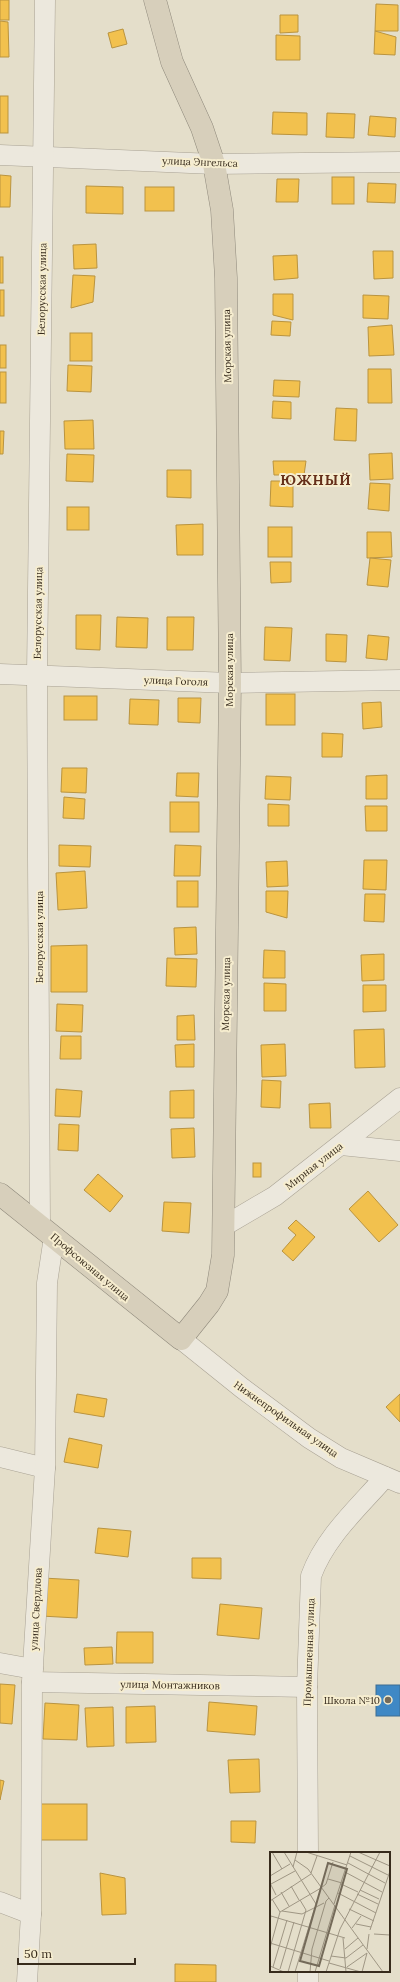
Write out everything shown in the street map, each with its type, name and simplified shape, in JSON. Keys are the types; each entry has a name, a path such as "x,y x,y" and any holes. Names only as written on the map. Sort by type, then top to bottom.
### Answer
{"highway":[{"name":"Морская улица","path":"155,0 172,62 202,128 214,164 222,210 226,278 230,683 223,1256 217,1291 210,1304 181,1339"},
{"name":"Профсоюзная улица","path":"0,1194 181,1339"}],"street":[{"name":"Белорусская улица","path":"45,0 37,675 47,1231"},
{"name":"улица Энгельса","path":"0,155 214,164 400,162"},
{"name":"улица Гоголя","path":"0,674 230,683 400,680"},
{"name":"Мирная улица","path":"224,1226 275,1196 400,1098"},
{"path":"341,1145 400,1151"},
{"name":"улица Свердлова","path":"27,1982 31,1914 32,1676 45,1468 48,1283 47,1231"},
{"name":"Нижнепрофильная улица","path":"181,1339 242,1388 309,1438 341,1458 394,1478"},
{"path":"0,1457 45,1468"},
{"name":"Промышленная улица","path":"308,1852 307,1687 311,1576 325,1546 394,1478"},
{"name":"улица Монтажников","path":"0,1663 32,1676 307,1687"},
{"path":"0,1902 31,1914"}],"building: Homes":[{"path":"0,0 9,0 9,20 0,20"},
{"path":"376,4 398,5 398,31 375,31"},
{"path":"280,15 298,15 298,32 280,33"},
{"path":"0,21 8,22 9,57 0,57"},
{"path":"123,29 127,44 112,48 108,33"},
{"path":"375,31 396,37 395,55 374,54"},
{"path":"276,35 300,36 300,60 276,60"},
{"path":"0,96 8,96 8,133 0,133"},
{"path":"273,112 307,113 307,135 272,134"},
{"path":"327,113 355,114 354,138 326,137"},
{"path":"370,116 396,118 395,137 368,135"},
{"path":"0,175 11,176 10,207 0,207"},
{"path":"332,177 354,177 354,204 332,204"},
{"path":"277,179 299,179 298,202 276,202"},
{"path":"368,183 396,184 395,203 367,202"},
{"path":"86,186 123,187 123,214 86,213"},
{"path":"145,187 174,187 174,211 145,211"},
{"path":"96,244 97,268 74,269 73,245"},
{"path":"373,251 393,251 393,278 374,279"},
{"path":"297,255 298,278 274,280 273,256"},
{"path":"0,257 3,257 3,283 0,283"},
{"path":"73,275 95,276 93,302 71,308"},
{"path":"0,290 4,290 4,316 0,316"},
{"path":"273,294 293,294 293,320 273,315"},
{"path":"363,295 389,296 388,319 363,318"},
{"path":"272,321 291,322 290,336 271,335"},
{"path":"392,325 394,355 369,356 368,327"},
{"path":"70,333 92,333 92,361 70,361"},
{"path":"0,345 6,345 6,368 0,368"},
{"path":"68,365 92,366 91,392 67,391"},
{"path":"368,369 391,369 392,403 368,403"},
{"path":"0,372 6,372 6,403 0,403"},
{"path":"274,380 300,381 299,397 273,396"},
{"path":"273,401 291,402 291,419 272,418"},
{"path":"336,408 357,409 356,441 334,440"},
{"path":"93,420 94,449 65,449 64,421"},
{"path":"0,431 4,431 3,454 0,454"},
{"path":"392,453 393,479 370,480 369,454"},
{"path":"67,454 94,455 93,482 66,481"},
{"path":"273,461 306,461 304,475 274,475"},
{"path":"167,470 191,470 191,498 167,497"},
{"path":"271,481 293,481 293,507 270,506"},
{"path":"370,483 390,484 389,511 368,509"},
{"path":"67,507 89,507 89,530 67,530"},
{"path":"203,524 203,555 177,555 176,525"},
{"path":"268,527 292,527 292,557 268,557"},
{"path":"367,532 391,532 392,557 367,558"},
{"path":"370,558 391,560 388,587 367,585"},
{"path":"270,562 291,562 291,582 271,583"},
{"path":"76,615 101,615 100,650 76,649"},
{"path":"117,617 148,618 147,648 116,647"},
{"path":"167,617 194,617 193,650 167,650"},
{"path":"265,627 292,628 290,661 264,660"},
{"path":"326,634 347,635 346,662 326,661"},
{"path":"368,635 389,637 387,660 366,658"},
{"path":"266,694 295,694 295,725 266,725"},
{"path":"64,696 97,696 97,720 64,720"},
{"path":"178,698 201,698 200,723 178,722"},
{"path":"130,699 159,700 158,725 129,724"},
{"path":"381,702 382,727 363,729 362,703"},
{"path":"322,733 343,734 342,757 322,757"},
{"path":"62,768 87,768 86,793 61,792"},
{"path":"177,773 199,773 198,797 176,796"},
{"path":"387,775 387,799 366,799 366,776"},
{"path":"266,776 291,777 290,800 265,799"},
{"path":"64,797 85,799 84,819 63,818"},
{"path":"170,802 199,802 199,832 170,832"},
{"path":"268,804 289,805 289,826 268,826"},
{"path":"365,806 387,806 387,831 366,831"},
{"path":"59,845 91,846 90,867 59,866"},
{"path":"175,845 201,846 200,876 174,876"},
{"path":"364,860 387,860 386,890 363,889"},
{"path":"287,861 288,886 267,887 266,862"},
{"path":"85,871 87,908 58,910 56,873"},
{"path":"177,881 198,881 198,907 177,907"},
{"path":"266,891 288,891 287,918 266,912"},
{"path":"365,894 385,894 384,922 364,921"},
{"path":"196,927 197,954 175,955 174,928"},
{"path":"87,945 87,992 51,992 51,946"},
{"path":"264,950 285,951 285,978 263,978"},
{"path":"384,954 384,980 362,981 361,955"},
{"path":"167,958 197,959 196,987 166,986"},
{"path":"264,983 286,984 286,1011 264,1011"},
{"path":"363,985 386,985 386,1011 363,1012"},
{"path":"57,1004 83,1005 82,1032 56,1031"},
{"path":"194,1015 195,1040 177,1040 177,1016"},
{"path":"384,1029 385,1067 355,1068 354,1030"},
{"path":"61,1036 81,1036 81,1059 60,1059"},
{"path":"194,1044 194,1067 176,1067 175,1045"},
{"path":"285,1044 286,1076 262,1077 261,1045"},
{"path":"262,1080 281,1081 280,1108 261,1107"},
{"path":"56,1089 82,1091 80,1117 55,1116"},
{"path":"194,1090 194,1118 170,1118 170,1091"},
{"path":"330,1103 331,1128 310,1128 309,1104"},
{"path":"59,1124 79,1125 78,1151 58,1150"},
{"path":"194,1128 195,1157 172,1158 171,1129"},
{"path":"253,1163 261,1163 261,1177 253,1177"},
{"path":"98,1174 123,1196 110,1212 84,1190"},
{"path":"368,1191 398,1225 379,1242 349,1209"},
{"path":"164,1202 191,1203 189,1233 162,1231"},
{"path":"296,1220 315,1237 293,1261 282,1251 296,1235 288,1228"},
{"path":"77,1394 107,1399 104,1417 74,1412"},
{"path":"400,1394 400,1422 386,1407"},
{"path":"69,1438 102,1445 98,1468 64,1462"},
{"path":"98,1528 131,1531 128,1557 95,1553"},
{"path":"192,1558 221,1558 221,1579 192,1578"},
{"path":"43,1578 79,1580 77,1618 41,1616"},
{"path":"220,1604 262,1608 259,1639 217,1635"},
{"path":"117,1632 153,1632 153,1663 116,1663"},
{"path":"112,1647 113,1664 85,1665 84,1648"},
{"path":"0,1684 15,1685 12,1724 0,1723"},
{"path":"209,1702 257,1706 255,1735 207,1731"},
{"path":"45,1703 79,1705 77,1740 43,1739"},
{"path":"155,1706 156,1742 126,1743 126,1707"},
{"path":"113,1707 114,1746 87,1747 85,1708"},
{"path":"259,1759 260,1792 230,1793 228,1760"},
{"path":"0,1780 4,1781 0,1800"},
{"path":"40,1804 87,1804 87,1840 40,1840"},
{"path":"231,1821 256,1821 255,1843 231,1842"},
{"path":"100,1873 125,1878 126,1914 102,1915"},
{"path":"175,1964 216,1965 216,1982 175,1982"}],"building: Schools":[{"name":"Школа №10","path":"376,1685 400,1685 400,1716 376,1716"}],"place":[{"name":"Школа №10","path":"388,1700"}],"district":[{"name":"ЮЖНЫЙ","path":"316,480"}]}
